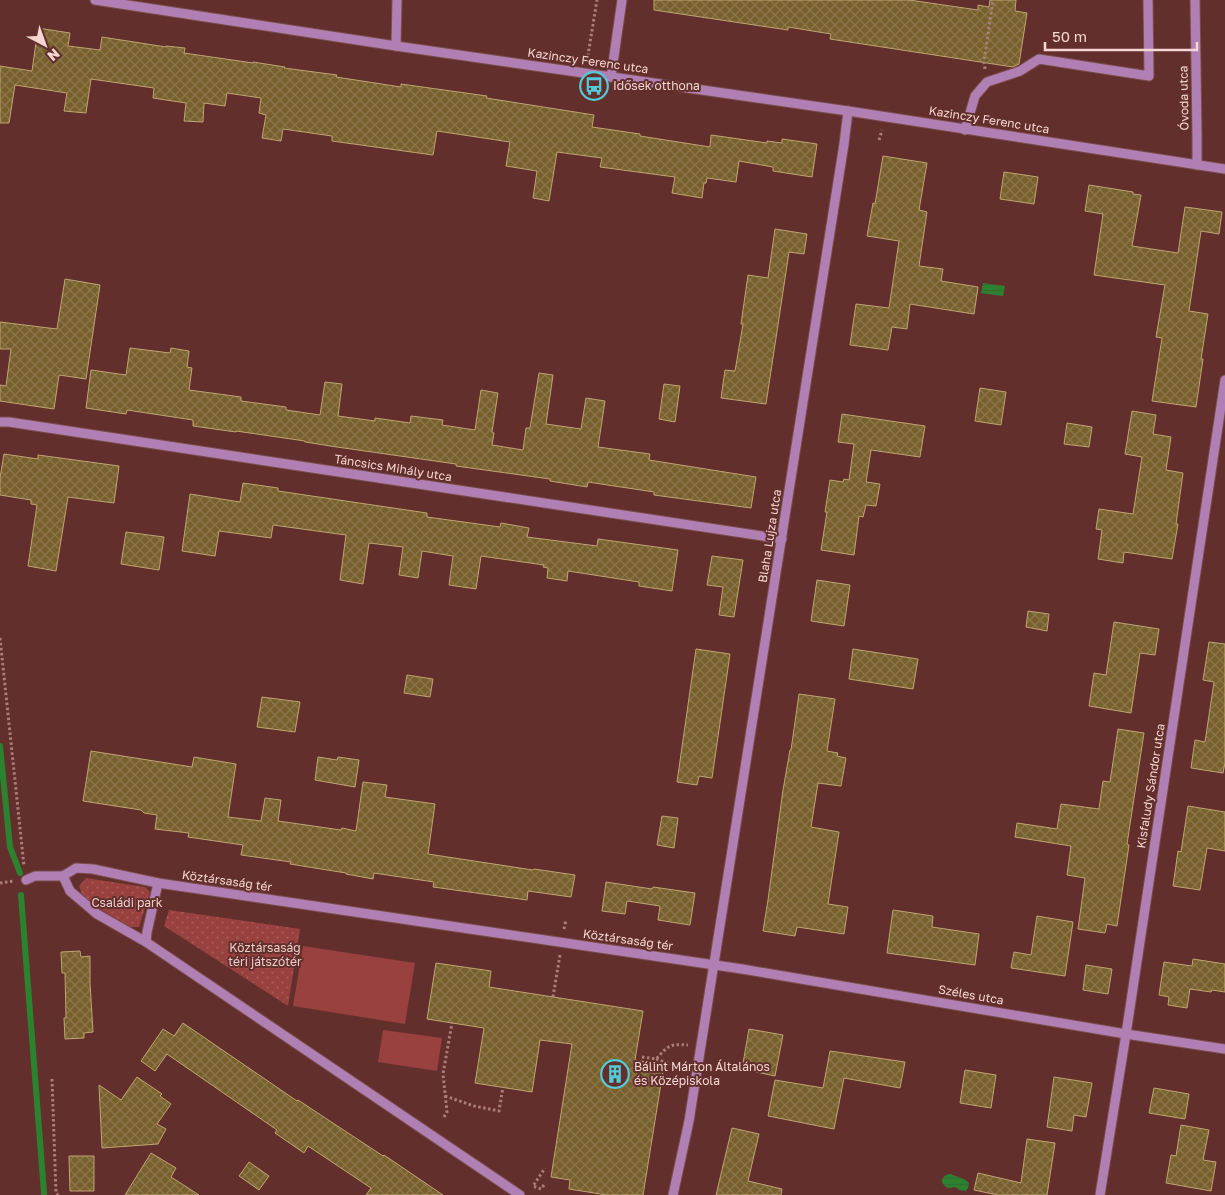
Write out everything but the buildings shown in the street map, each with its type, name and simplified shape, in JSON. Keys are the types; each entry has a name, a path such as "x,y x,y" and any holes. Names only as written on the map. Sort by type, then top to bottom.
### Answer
{"street":[{"name":"Kazinczy Ferenc utca","path":"96,0 139,3 396,46 848,111 1225,169"},
{"path":"396,46 397,0"},
{"path":"611,77 622,0"},
{"path":"965,130 975,96 987,82 1020,71 1039,59 1149,76 1148,0"},
{"name":"Óvoda utca","path":"1195,0 1197,165"},
{"name":"Blaha Lujza utca","path":"714,966 848,111"},
{"name":"Kisfaludy Sándor utca","path":"1100,1195 1225,380"},
{"name":"Táncsics Mihály utca","path":"0,422 782,539"},
{"name":"Köztársaság tér","path":"63,876 76,868 93,869 158,883 714,966"},
{"path":"26,880 36,876 63,876 70,891 97,914 146,942 520,1195"},
{"path":"146,942 158,883"},
{"path":"674,1195 689,1120 714,966"},
{"name":"Széles utca","path":"714,966 742,969 1225,1049"}],"path":[{"path":"585,73 597,0"},
{"path":"987,82 984,62 993,0"},
{"path":"0,638 26,880"},
{"path":"0,883 15,881"},
{"path":"444,1117 447,1112 443,1074 452,1023"},
{"path":"656,1059 665,1049 674,1044 688,1045"},
{"path":"642,1057 656,1059 684,1068"},
{"path":"52,1079 56,1194"},
{"path":"445,1096 474,1106 499,1111 503,1087"},
{"path":"544,1185 541,1189 534,1186 545,1168"}],"green space":[{"name":"Családi park","path":"86,878 145,887 150,892 139,927 130,927 95,906 83,896 79,886"},
{"name":"Köztársaság téri játszótér","path":"169,910 300,929 288,1006 164,926"},
{"path":"303,946 415,963 405,1024 293,1006"},
{"path":"383,1030 442,1038 437,1071 378,1062"}],"shaded area":[{"path":"983,283 1005,286 1003,296 981,293"},
{"path":"950,1174 969,1183 966,1191 944,1186 942,1179"}],"waterway":[{"path":"0,746 10,847 20,873"},
{"path":"21,895 44,1193"}],"place":[{"name":"Idősek otthona","path":"594,86"},
{"name":"Bálint Márton Általános és Középiskola","path":"615,1074"}]}
